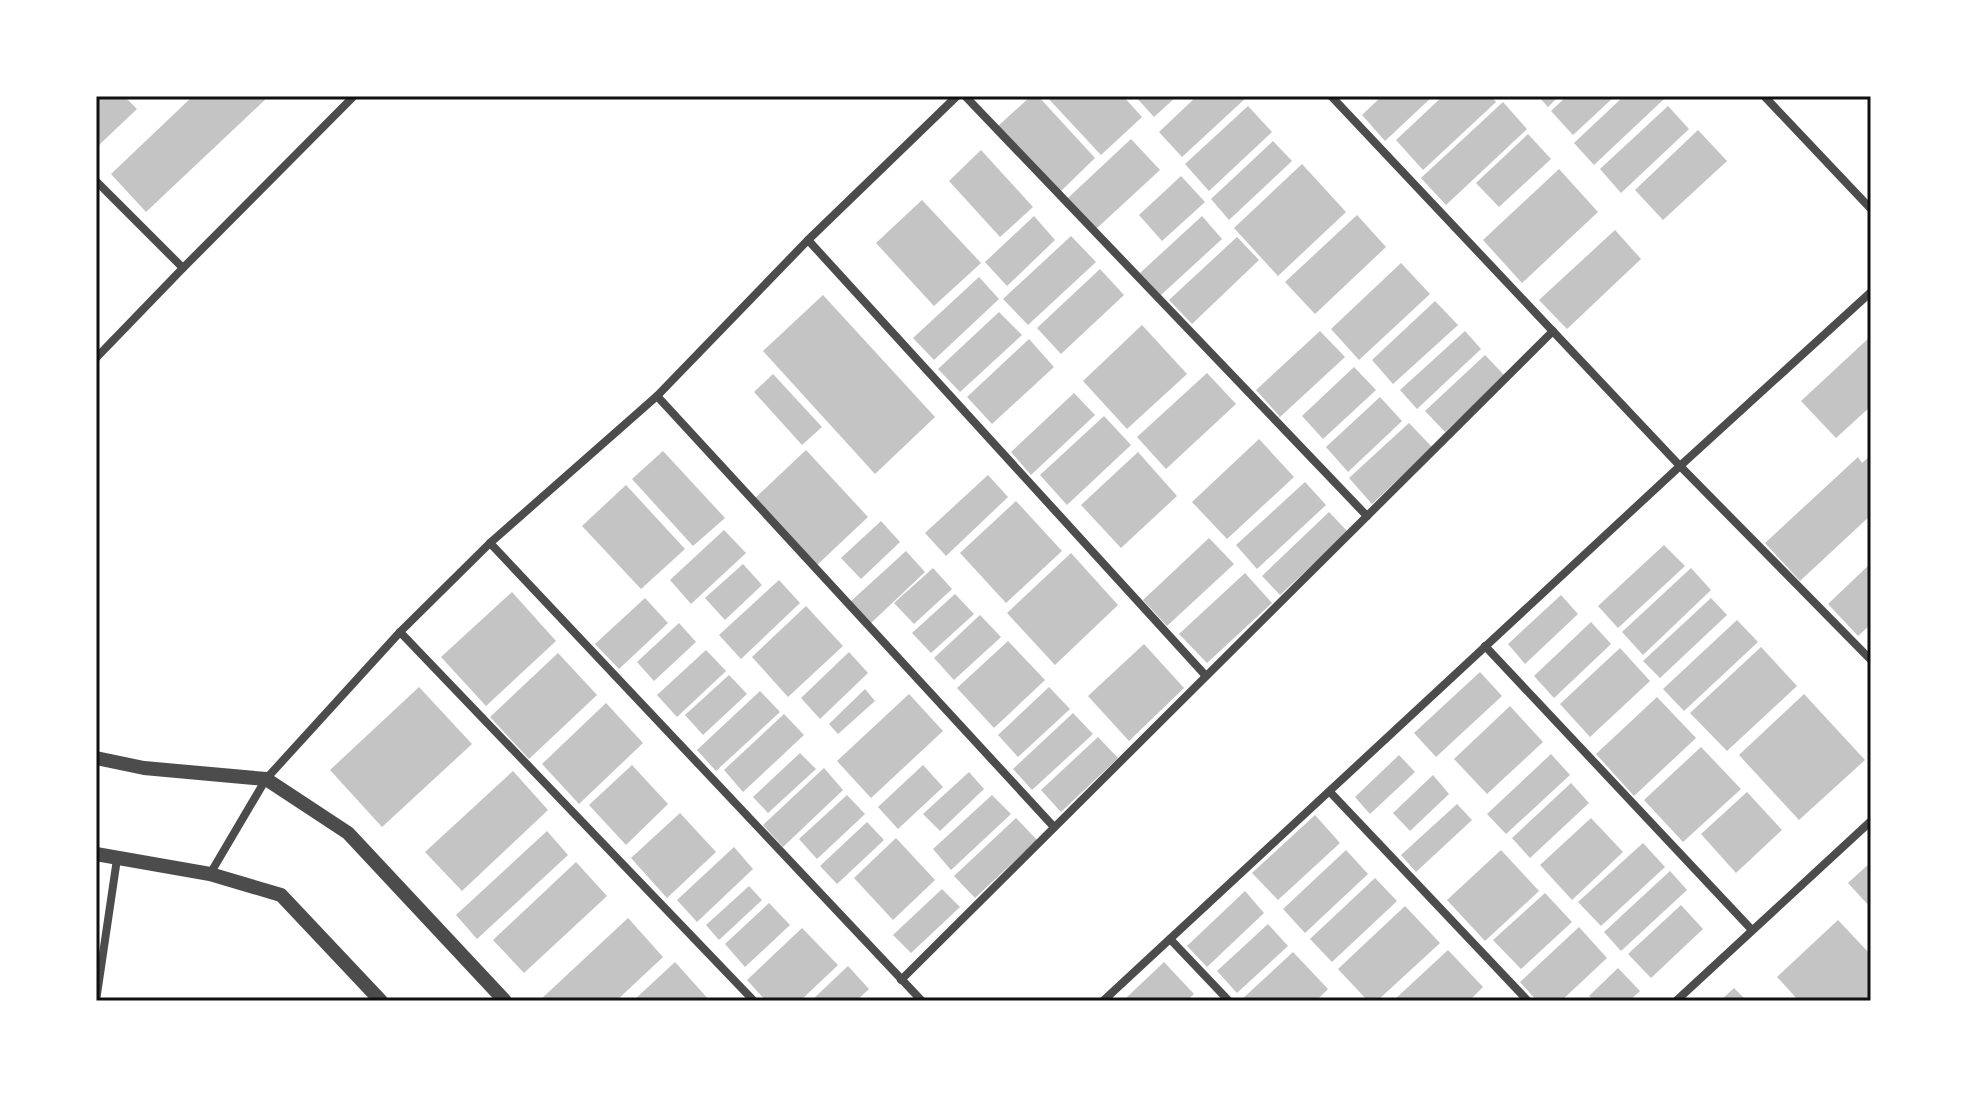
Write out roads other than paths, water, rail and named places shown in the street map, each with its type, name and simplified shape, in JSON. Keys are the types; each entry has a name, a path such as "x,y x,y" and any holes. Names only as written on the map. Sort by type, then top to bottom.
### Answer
{"street":[{"path":"96,358 354,96"},
{"path":"210,874 266,779 400,632 490,543 657,396 808,240 957,96"},
{"path":"965,96 1367,516"},
{"path":"1331,96 1680,466 1871,660"},
{"path":"1764,96 1871,209"},
{"path":"96,181 183,268"},
{"path":"808,240 1206,676"},
{"path":"1103,1001 1871,292"},
{"path":"901,980 1553,331"},
{"path":"657,396 1054,827"},
{"path":"490,543 922,1001"},
{"path":"400,632 754,1001"},
{"path":"1485,646 1752,930"},
{"path":"96,758 144,768 266,779 348,833 505,1001"},
{"path":"1330,792 1528,1001"},
{"path":"1676,1001 1871,821"},
{"path":"96,854 210,874 281,895 381,1001"},
{"path":"96,1001 117,859"},
{"path":"1170,939 1229,1001"}]}
